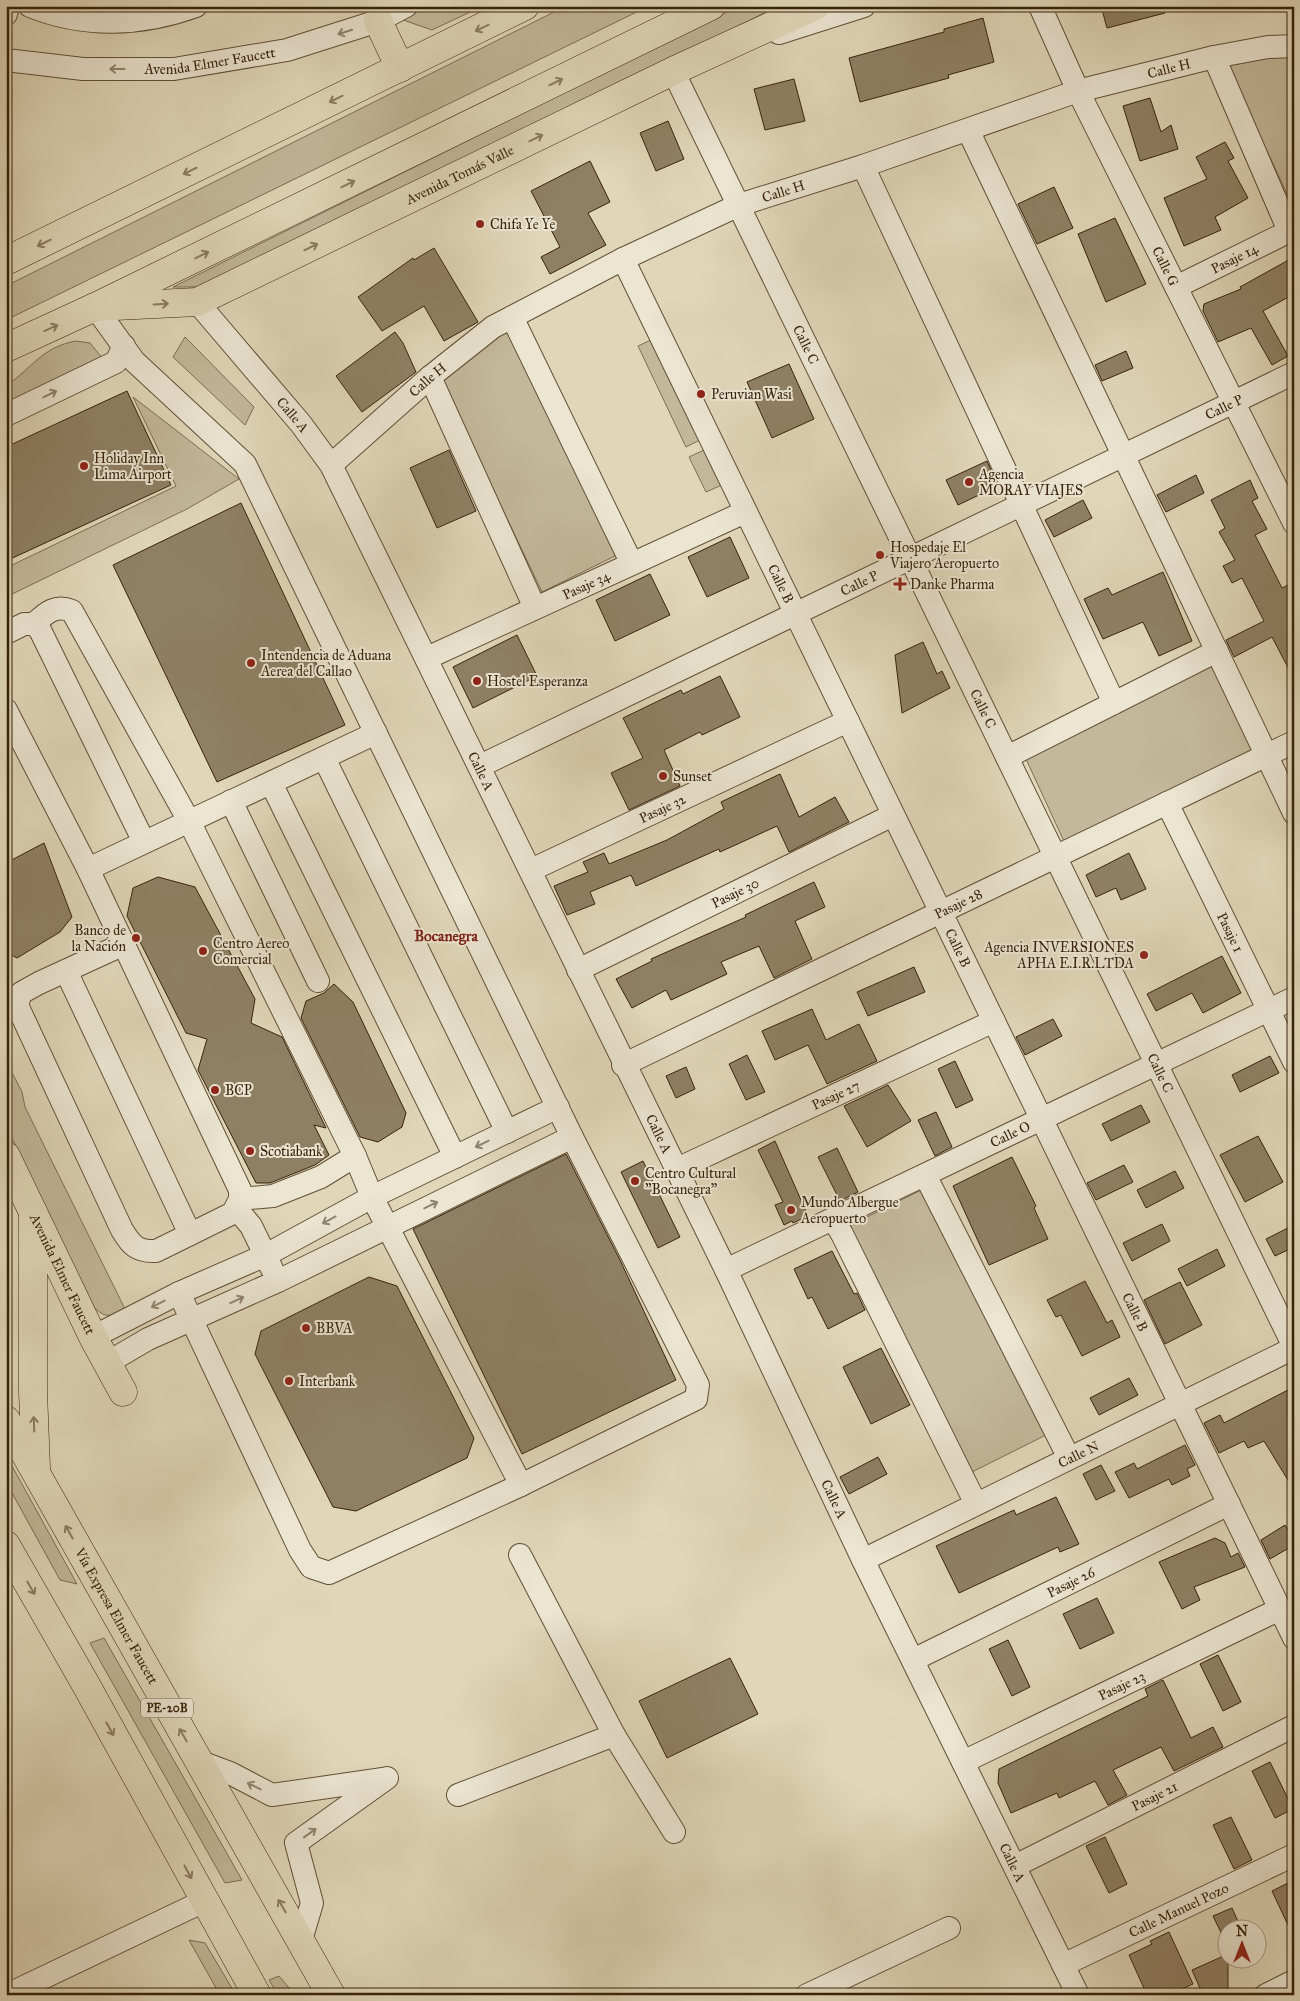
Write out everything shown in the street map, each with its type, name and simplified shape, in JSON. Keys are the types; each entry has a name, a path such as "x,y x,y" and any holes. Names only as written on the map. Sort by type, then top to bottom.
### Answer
{"main road":[{"path":"6,261 525,6"},
{"name":"Avenida Tomás Valle","path":"6,348 95,307 711,6"},
{"name":"Avenida Tomás Valle","path":"95,307 197,302 673,71 815,6"},
{"path":"378,21 400,68"},
{"name":"Avenida Elmer Faucett","path":"6,1156 93,1337 123,1392"},
{"path":"33,1212 33,1392 36,1472"},
{"name":"Vía Expresa Elmer Faucett","path":"6,1420 331,1995"},
{"path":"7,1548 85,1683 256,1995"}],"street":[{"path":"6,14 8,6"},
{"path":"40,7 80,20 113,22 156,18 196,6"},
{"name":"Avenida Elmer Faucett","path":"6,60 83,69 174,69 288,50 378,21 406,6"},
{"path":"707,56 864,6"},
{"name":"Calle G","path":"1040,6 1078,91 1233,402 1288,498 1294,523"},
{"name":"Calle H","path":"331,464 430,377 492,328 622,259 738,205 862,166 1078,91 1214,57 1268,47 1294,46"},
{"path":"1214,57 1292,230"},
{"name":"Calle C","path":"673,71 1294,1348"},
{"path":"968,130 1294,813"},
{"path":"862,166 1114,702"},
{"name":"Pasaje 14","path":"1176,287 1292,230"},
{"name":"Calle B","path":"622,259 1294,1638"},
{"name":"Calle A","path":"197,302 302,424 331,464 531,870 623,1064 677,1169 863,1560 1078,1995"},
{"path":"95,307 134,361 245,464 572,1137 698,1384 696,1399 521,1485 329,1573 311,1567 300,1550 179,1293"},
{"path":"512,317 630,562"},
{"path":"6,415 116,362 124,346"},
{"name":"Calle P","path":"480,766 1294,373"},
{"path":"430,377 535,608"},
{"name":"Pasaje 34","path":"427,658 630,562 745,512"},
{"path":"6,633 24,624 34,624 48,611 63,607 72,611 189,821 354,1156 372,1197 521,1485"},
{"path":"34,624 40,630 144,842"},
{"path":"1007,757 1217,651"},
{"path":"6,710 88,869 124,944 240,1190 238,1204 233,1213 156,1250 144,1252 132,1246 122,1230 12,1001 21,993 66,970 124,944"},
{"name":"Pasaje 32","path":"531,870 848,721"},
{"path":"88,869 376,733"},
{"name":"Pasaje 28","path":"623,1064 1294,742"},
{"path":"324,758 507,1132"},
{"path":"271,783 455,1157"},
{"path":"231,802 318,981"},
{"name":"Pasaje 1","path":"1167,803 1294,1062"},
{"name":"Pasaje 30","path":"578,970 893,815"},
{"path":"66,970 190,1234"},
{"name":"Calle O","path":"726,1270 1294,998"},
{"name":"Pasaje 27","path":"677,1169 994,1021"},
{"path":"93,1337 179,1293 266,1255 372,1197 558,1107"},
{"path":"107,1363 148,1340 278,1281 572,1137"},
{"path":"238,1204 273,1196 321,1177 354,1156"},
{"path":"925,1175 1069,1458"},
{"path":"238,1204 278,1281"},
{"path":"832,1219 847,1242 976,1504"},
{"name":"Calle N","path":"863,1560 1294,1348"},
{"name":"Pasaje 26","path":"913,1660 1229,1504"},
{"path":"520,1555 614,1735 674,1832"},
{"name":"Pasaje 23","path":"963,1762 1280,1609"},
{"name":"Pasaje 21","path":"1014,1866 1294,1726"},
{"path":"458,1795 614,1735"},
{"path":"198,1761 230,1774 272,1795 387,1778 296,1843 312,1903 301,1940"},
{"name":"Calle Manuel Pozo","path":"1063,1965 1294,1855"},
{"path":"7,1995 204,1901"},
{"path":"807,1995 949,1928"},
{"path":"1266,1995 1294,1982"}],"shaded area":[{"path":"428,6 483,6 432,30 403,20"},
{"path":"566,6 649,6 6,320 6,286"},
{"path":"739,6 779,6 198,287 173,287"},
{"path":"1294,52 1294,209 1226,63"},
{"path":"502,331 508,331 617,555 542,592 440,378"},
{"path":"185,337 254,407 245,425 173,357"},
{"path":"653,339 700,440 686,447 638,346"},
{"path":"76,341 90,343 103,359 6,407 6,386 46,353 64,344"},
{"path":"133,397 239,479 187,509 6,597 6,568 176,486"},
{"path":"704,450 722,485 706,492 689,457"},
{"path":"1216,662 1262,751 1068,850 1026,759"},
{"path":"6,1061 22,1092 25,1107 126,1311 105,1315 94,1307 6,1126"},
{"path":"921,1190 1046,1435 972,1472 847,1227"},
{"path":"6,1455 77,1584 60,1580 6,1482"},
{"path":"104,1638 242,1880 225,1883 90,1643"},
{"path":"189,1940 205,1943 236,1995 220,1995"},
{"path":"279,1976 295,1995 278,1995 269,1980"}],"building":[{"path":"1101,6 1164,6 1165,13 1107,28"},
{"path":"983,18 994,62 948,75 949,78 860,102 849,58 944,32 944,29"},
{"path":"794,79 805,121 765,130 754,89"},
{"path":"1150,98 1161,132 1171,125 1178,149 1140,161 1123,106"},
{"path":"668,121 684,159 656,171 640,133"},
{"path":"1225,142 1234,158 1228,161 1248,198 1215,217 1221,230 1184,246 1164,198 1207,179 1196,157"},
{"path":"590,161 610,202 588,213 606,245 550,274 541,257 560,247 531,191"},
{"path":"1054,187 1073,228 1037,244 1018,204"},
{"path":"1115,218 1146,284 1106,302 1078,234"},
{"path":"434,248 478,322 444,341 424,306 382,331 358,297 413,258 414,260"},
{"path":"1294,257 1294,294 1263,311 1288,356 1272,365 1251,328 1218,342 1203,311 1204,304 1241,289 1240,287"},
{"path":"395,332 403,343 416,372 362,412 336,376"},
{"path":"1126,351 1133,368 1102,381 1095,365"},
{"path":"789,364 814,419 772,438 747,382"},
{"name":"Holiday Inn Lima Airport","path":"127,391 171,485 6,561 6,447"},
{"path":"449,450 476,511 437,528 410,468"},
{"path":"987,461 998,486 958,505 946,480"},
{"path":"1196,475 1204,493 1166,512 1157,495"},
{"path":"1250,480 1258,498 1252,501 1267,529 1255,535 1282,588 1294,582 1294,679 1272,637 1234,657 1226,640 1264,621 1242,578 1232,583 1223,566 1235,560 1219,532 1225,528 1211,500"},
{"path":"1083,500 1092,518 1054,537 1045,520"},
{"path":"241,503 345,725 217,782 113,565"},
{"path":"730,537 749,578 707,597 688,557"},
{"path":"1163,572 1192,641 1159,656 1143,622 1103,639 1084,599 1108,588 1112,595"},
{"path":"650,574 670,615 615,641 596,600"},
{"path":"517,635 537,676 473,708 453,667"},
{"path":"923,642 937,674 942,671 950,688 902,713 895,655"},
{"path":"720,676 740,717 702,735 700,732 664,750 680,786 629,810 611,773 643,758 623,718 681,690 683,694"},
{"path":"780,774 799,817 835,797 849,822 789,852 777,826 720,852 719,849 636,886 631,875 590,892 595,904 567,915 554,886 588,872 583,862 604,853 609,864 667,840 724,809 721,802"},
{"path":"44,843 72,917 60,932 17,958 6,952 6,863"},
{"path":"1129,853 1146,889 1121,900 1116,888 1096,897 1086,875"},
{"path":"158,877 195,887 255,999 251,1023 282,1037 326,1128 314,1125 329,1155 315,1165 270,1183 256,1183 198,1070 207,1039 186,1033 127,916 133,888"},
{"path":"814,882 825,907 795,921 812,959 774,978 759,946 721,962 727,974 671,1000 666,990 632,1008 616,979 652,961 651,959 746,917 745,915"},
{"path":"1222,956 1241,993 1203,1013 1192,993 1156,1011 1147,994"},
{"path":"914,967 925,992 868,1016 857,992"},
{"path":"334,984 353,1002 406,1113 402,1127 378,1142 360,1137 301,1018 306,1001 324,993"},
{"path":"812,1009 826,1040 859,1024 877,1061 827,1084 808,1045 775,1060 762,1031"},
{"path":"1053,1019 1062,1036 1025,1055 1016,1037"},
{"path":"747,1055 765,1092 746,1100 729,1064"},
{"path":"1270,1056 1279,1073 1240,1092 1232,1075"},
{"path":"955,1061 973,1100 956,1108 938,1069"},
{"path":"686,1067 695,1089 676,1098 666,1076"},
{"path":"888,1085 911,1121 867,1147 844,1106"},
{"path":"1141,1105 1150,1122 1111,1141 1102,1124"},
{"path":"936,1112 952,1147 935,1156 918,1120"},
{"path":"1258,1136 1283,1182 1245,1202 1220,1155"},
{"path":"775,1141 808,1216 784,1225 775,1205 783,1202 758,1150"},
{"path":"837,1148 858,1192 840,1201 818,1157"},
{"path":"566,1154 620,1260 676,1380 522,1454 413,1229"},
{"path":"1012,1157 1036,1206 1034,1208 1048,1239 989,1265 953,1186"},
{"path":"643,1161 680,1237 658,1248 621,1172"},
{"path":"1124,1165 1133,1182 1096,1200 1087,1183"},
{"path":"1175,1171 1184,1188 1146,1208 1137,1190"},
{"path":"1162,1224 1170,1241 1132,1261 1123,1243"},
{"path":"1294,1225 1294,1247 1275,1256 1266,1239"},
{"path":"1217,1249 1225,1266 1187,1286 1178,1269"},
{"path":"832,1251 854,1294 857,1293 865,1310 828,1329 812,1297 808,1299 794,1269"},
{"path":"369,1277 397,1286 474,1438 467,1458 356,1511 333,1507 255,1354 261,1331"},
{"path":"1085,1281 1107,1323 1112,1320 1120,1337 1082,1356 1061,1315 1056,1317 1047,1300"},
{"path":"1180,1282 1202,1325 1165,1344 1144,1300"},
{"path":"881,1348 910,1405 871,1424 843,1367"},
{"path":"1129,1378 1138,1395 1099,1415 1090,1398"},
{"path":"1288,1390 1294,1400 1294,1490 1264,1441 1248,1448 1244,1441 1219,1453 1204,1423 1220,1415 1224,1423"},
{"path":"1185,1445 1195,1465 1187,1469 1190,1476 1172,1485 1169,1479 1129,1498 1115,1472 1134,1463 1137,1469"},
{"path":"878,1457 887,1474 849,1494 840,1477"},
{"path":"1101,1465 1115,1491 1096,1500 1083,1474"},
{"path":"1056,1497 1079,1544 1060,1552 1058,1547 959,1593 936,1546 1014,1510 1016,1515"},
{"path":"1285,1525 1294,1541 1294,1545 1270,1559 1261,1540"},
{"path":"1215,1538 1225,1543 1231,1557 1238,1553 1245,1567 1194,1587 1200,1600 1182,1609 1159,1562"},
{"path":"1097,1598 1114,1633 1080,1649 1063,1614"},
{"path":"1008,1640 1030,1687 1012,1696 989,1649"},
{"path":"1218,1655 1241,1702 1223,1711 1200,1664"},
{"path":"730,1658 758,1714 667,1758 639,1701"},
{"path":"1163,1680 1191,1738 1213,1727 1223,1747 1174,1771 1161,1747 1113,1770 1127,1795 1108,1805 1095,1781 1059,1798 1057,1793 1011,1813 998,1783 999,1769 1148,1696 1145,1689"},
{"path":"1270,1762 1293,1809 1275,1818 1252,1771"},
{"path":"1231,1817 1252,1860 1234,1869 1213,1825"},
{"path":"1105,1837 1127,1884 1109,1893 1086,1846"},
{"path":"1294,1880 1294,1938 1272,1891"},
{"path":"1232,1908 1236,1918 1218,1918 1218,1926 1213,1916"},
{"path":"1169,1932 1193,1984 1168,1995 1147,1995 1129,1955 1152,1944 1150,1941"},
{"path":"1218,1958 1218,1968 1228,1968 1228,1995 1203,1995 1192,1970"}],"place":[{"name":"Chifa Ye Ye","path":"480,224"},
{"name":"Peruvian Wasi","path":"701,394"},
{"name":"Holiday Inn Lima Airport","path":"84,466"},
{"name":"Agencia MORAY VIAJES","path":"969,482"},
{"name":"Hospedaje El Viajero Aeropuerto","path":"880,555"},
{"name":"Danke Pharma","path":"900,584"},
{"name":"Intendencia de Aduana Aerea del Callao","path":"251,663"},
{"name":"Hostel Esperanza","path":"477,681"},
{"name":"Sunset","path":"663,776"},
{"name":"Banco de la Nación","path":"136,938"},
{"name":"Centro Aereo Comercial","path":"203,951"},
{"name":"Agencia INVERSIONES APHA E.I.R.LTDA","path":"1144,955"},
{"name":"BCP","path":"215,1090"},
{"name":"Scotiabank","path":"250,1151"},
{"name":"Centro Cultural \"Bocanegra\"","path":"635,1181"},
{"name":"Mundo Albergue Aeropuerto","path":"791,1210"},
{"name":"BBVA","path":"306,1328"},
{"name":"Interbank","path":"289,1381"}],"district":[{"name":"Bocanegra","path":"446,936"}]}
